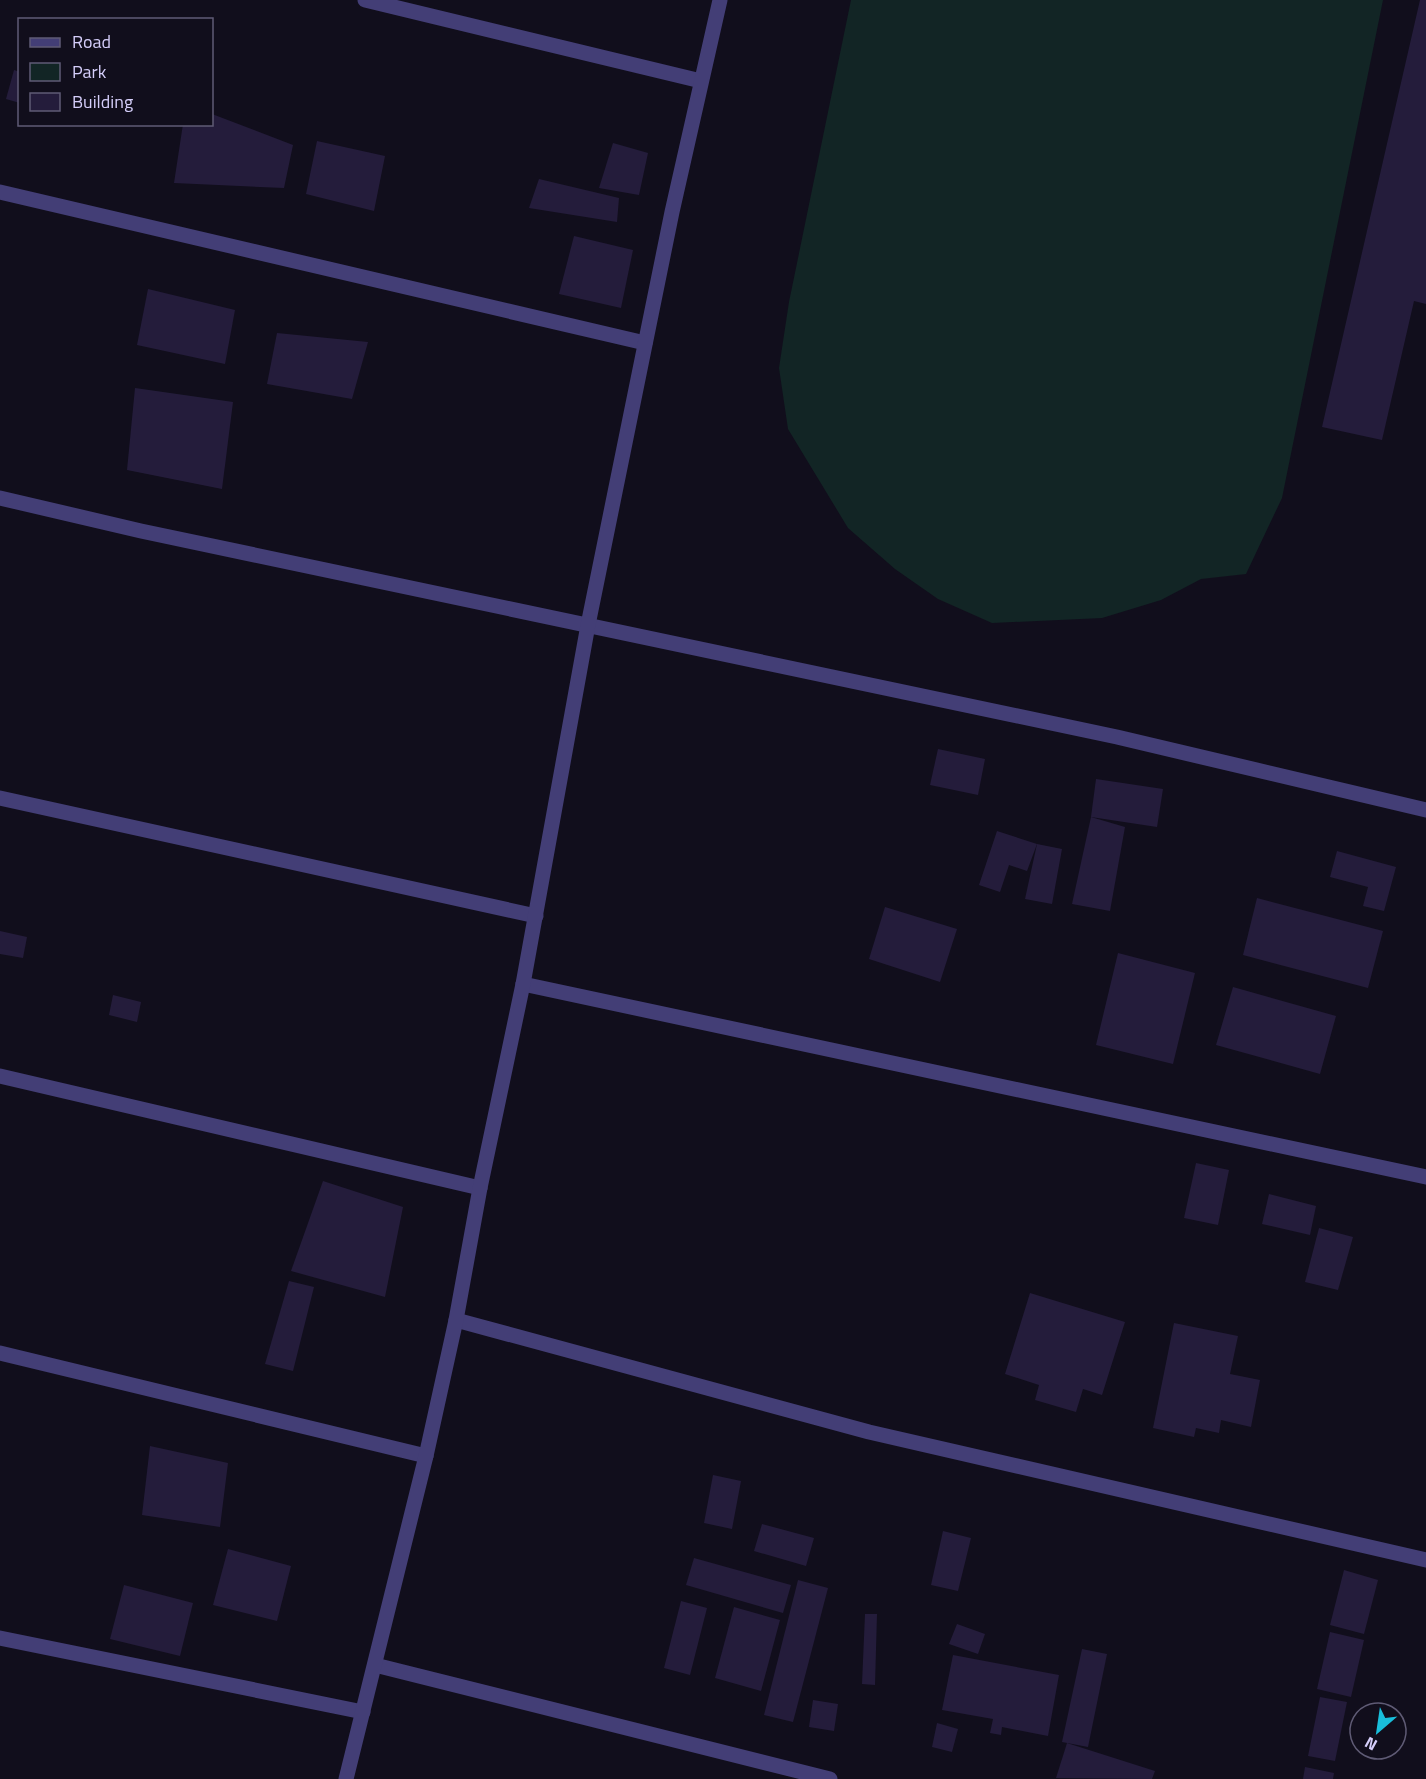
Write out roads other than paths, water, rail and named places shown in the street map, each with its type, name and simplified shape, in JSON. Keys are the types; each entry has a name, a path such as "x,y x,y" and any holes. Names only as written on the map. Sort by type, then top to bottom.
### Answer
{"street":[{"path":"365,0 417,6 701,81"},
{"path":"346,1779 426,1456 456,1320 480,1188 536,916 588,625 645,343 720,0"},
{"path":"0,192 645,343"},
{"path":"0,498 141,531 1117,737 1426,810"},
{"path":"0,798 536,916"},
{"path":"523,984 1426,1177"},
{"path":"0,1076 480,1188"},
{"path":"456,1320 869,1432 1426,1560"},
{"path":"0,1353 426,1456"},
{"path":"0,1638 363,1712"},
{"path":"375,1665 830,1779"}]}
